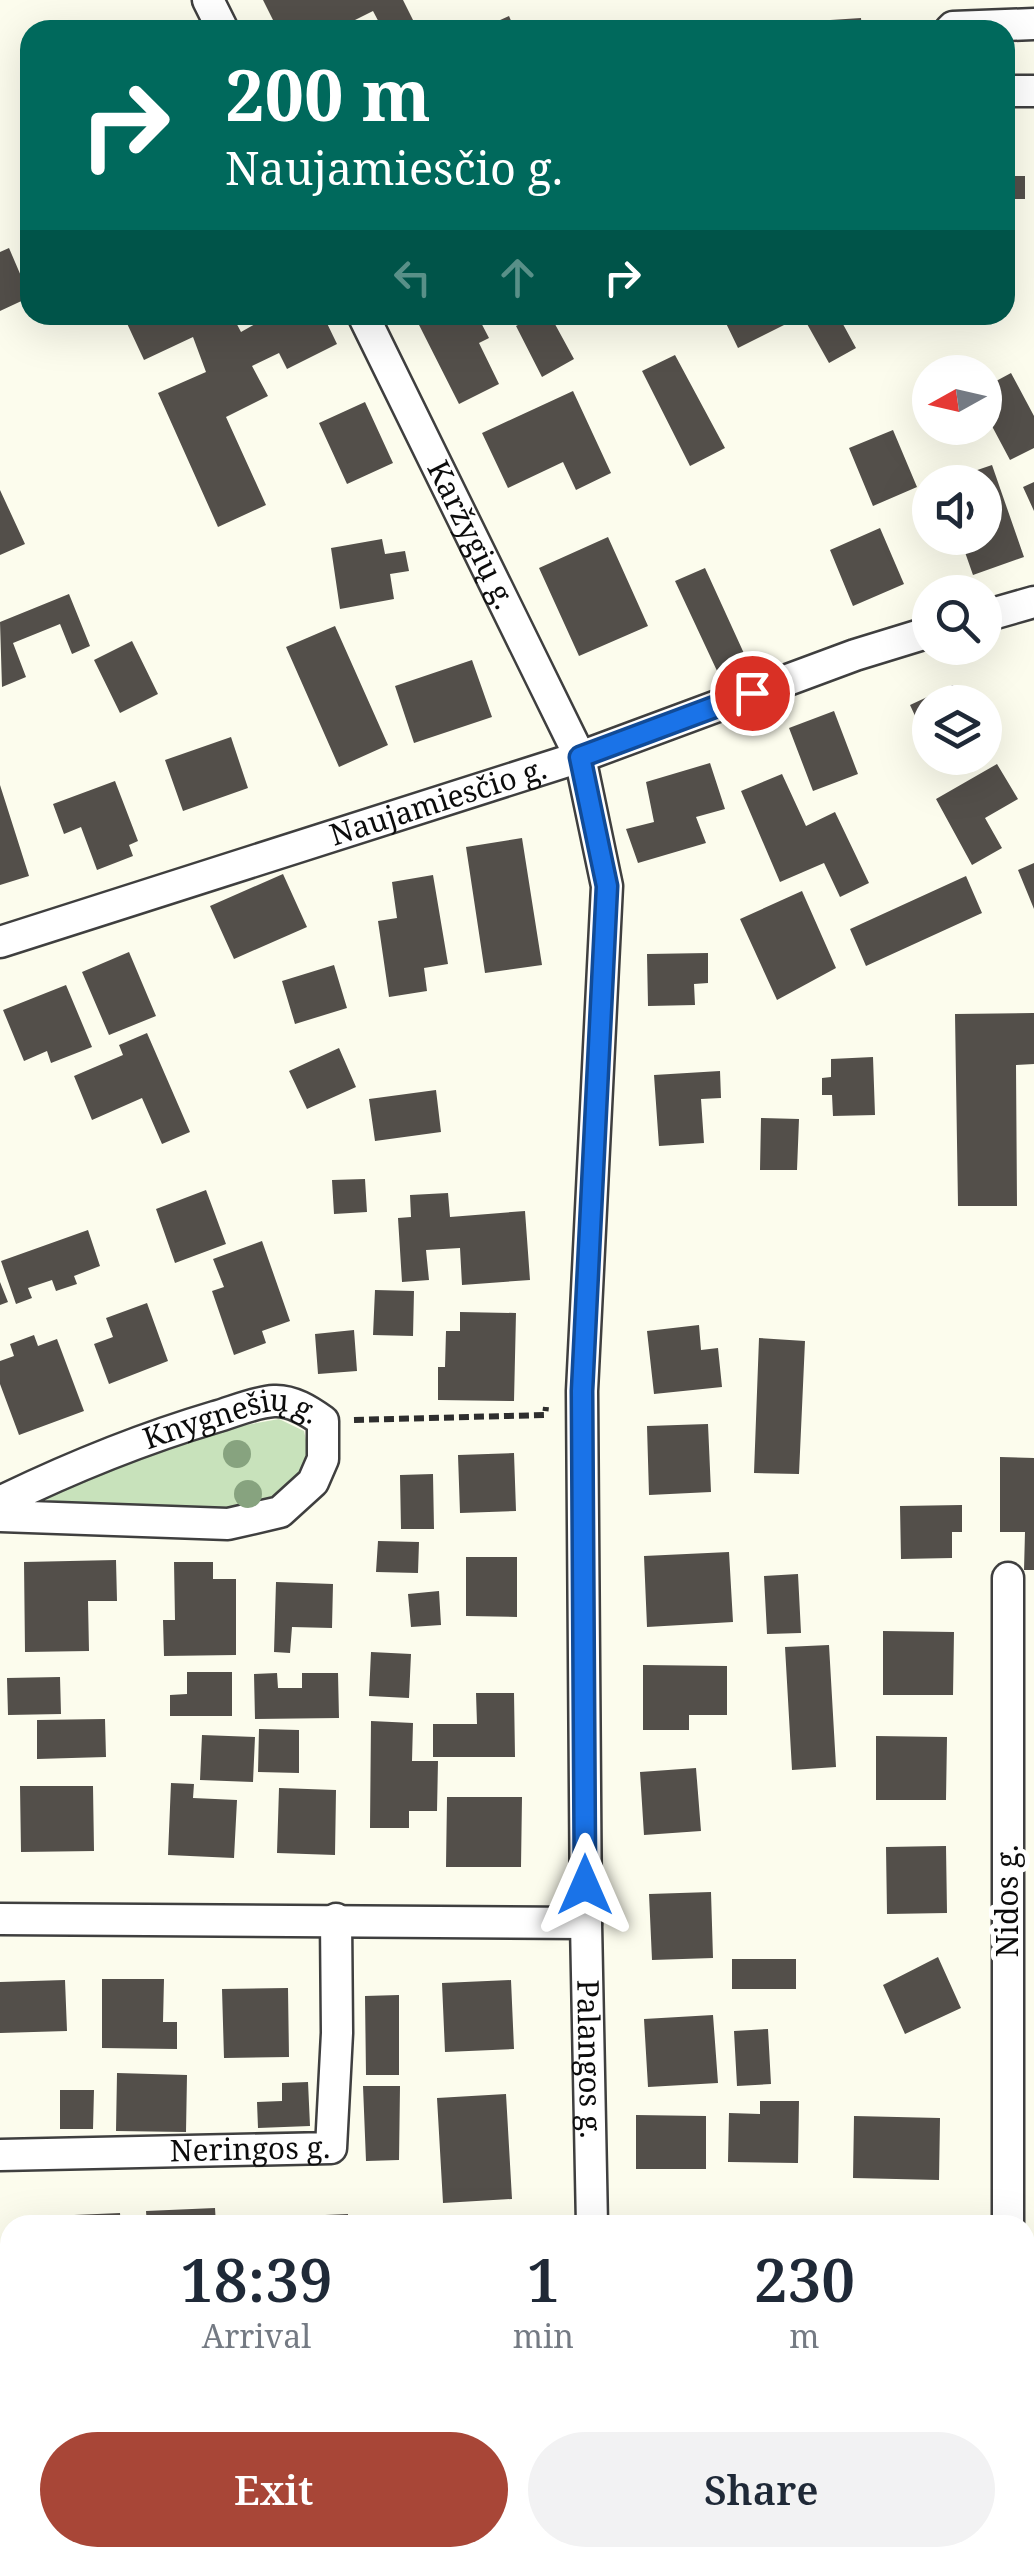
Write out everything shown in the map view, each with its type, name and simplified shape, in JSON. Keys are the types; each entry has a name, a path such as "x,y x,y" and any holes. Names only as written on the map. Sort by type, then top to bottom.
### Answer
{"street":[{"name":"Karžygių g.","path":"368,325 580,757"},
{"path":"1002,611 1034,602"},
{"name":"Naujamiesčio g.","path":"0,942 580,757 912,638"},
{"name":"Palangos g.","path":"580,757 607,886 582,1391 592,2215"},
{"name":"Knygnešių g.","path":"0,1502 120,1449 260,1404 276,1400 306,1408 323,1420 323,1459 313,1482 280,1512 228,1524 0,1516"},
{"name":"Nidos g.","path":"1008,1578 1008,2215"},
{"path":"0,1918 586,1923"},
{"name":"Neringos g.","path":"0,2155 331,2148 337,2033 336,1919"}],"path":[{"path":"323,1420 545,1414"}],"green space":[{"path":"279,1419 304,1431 309,1461 293,1487 268,1504 186,1512 38,1499 214,1431"}],"building":[{"path":"263,0 403,0 413,20 378,20 373,11 355,20 273,20"},
{"path":"1015,176 1025,176 1025,199 1015,199"},
{"path":"9,248 20,274 20,302 0,311 0,252"},
{"path":"128,325 237,325 241,332 253,325 328,325 337,344 287,369 279,353 252,366 268,396 226,417 266,505 218,527 158,393 206,372 193,337 144,360"},
{"path":"419,325 482,325 489,338 479,343 499,384 459,404"},
{"path":"555,325 574,359 542,377 516,326"},
{"path":"727,325 784,325 738,348"},
{"path":"808,325 843,325 856,348 829,363"},
{"path":"675,355 725,448 690,466 642,371"},
{"path":"1011,373 1034,416 1034,448 1010,460 1002,445 1002,378"},
{"path":"573,391 611,473 576,490 563,462 508,488 482,433"},
{"path":"365,402 393,463 347,484 319,423"},
{"path":"893,430 912,475 912,489 873,506 849,448"},
{"path":"1034,482 1034,511 1023,487"},
{"path":"0,490 25,544 0,555"},
{"path":"1002,494 1024,557 973,575 966,555 1002,555"},
{"path":"880,528 904,584 853,606 830,550"},
{"path":"608,537 648,626 579,656 539,568"},
{"path":"382,539 385,554 405,551 409,571 390,574 394,599 340,609 331,548"},
{"path":"705,568 747,660 718,673 675,581"},
{"path":"69,594 90,646 72,654 60,624 13,643 26,677 2,687 0,622"},
{"path":"335,626 388,745 339,767 286,647"},
{"path":"132,641 158,694 120,713 94,660"},
{"path":"472,660 492,717 414,743 395,686"},
{"path":"834,711 858,774 813,791 789,728"},
{"path":"231,737 248,788 183,811 165,760"},
{"path":"710,763 725,809 696,817 706,843 638,863 626,829 654,822 646,782"},
{"path":"1002,772 1018,799 985,818 1002,848 972,865 936,799 978,775"},
{"path":"782,774 806,826 835,812 869,883 840,897 824,863 780,882 741,791"},
{"path":"115,781 138,841 129,845 133,856 97,870 81,827 64,834 53,804"},
{"path":"0,785 29,876 0,885"},
{"path":"522,838 542,965 485,973 466,847"},
{"path":"1034,863 1034,909 1018,870"},
{"path":"283,874 307,927 234,959 210,906"},
{"path":"433,875 448,964 424,968 427,991 389,997 378,921 397,918 392,882"},
{"path":"966,876 982,913 866,966 850,929"},
{"path":"802,891 836,968 777,1000 740,919"},
{"path":"129,952 156,1016 109,1035 82,972"},
{"path":"708,953 708,983 694,984 695,1005 648,1006 647,954"},
{"path":"334,965 347,1008 295,1024 282,981"},
{"path":"66,985 92,1047 51,1063 47,1051 24,1061 3,1010"},
{"path":"1034,1013 1034,1064 1016,1065 1017,1206 958,1206 955,1014"},
{"path":"147,1033 190,1132 162,1144 142,1098 92,1120 74,1076 123,1055 119,1045"},
{"path":"339,1048 356,1087 307,1109 289,1071"},
{"path":"873,1057 875,1115 833,1116 832,1095 822,1095 822,1078 831,1077 831,1059"},
{"path":"720,1071 721,1098 701,1099 704,1143 659,1146 654,1075"},
{"path":"436,1090 441,1132 375,1141 369,1099"},
{"path":"761,1118 799,1119 797,1170 760,1170"},
{"path":"365,1179 367,1212 334,1214 332,1180"},
{"path":"206,1190 226,1244 175,1263 156,1209"},
{"path":"448,1193 450,1217 525,1211 530,1280 462,1285 460,1248 426,1250 429,1280 402,1282 398,1218 411,1217 410,1195"},
{"path":"88,1230 100,1266 74,1276 77,1284 56,1291 52,1280 28,1288 32,1298 16,1304 1,1261"},
{"path":"262,1241 290,1321 262,1331 266,1343 234,1355 212,1291 224,1287 213,1259"},
{"path":"0,1282 8,1302 0,1305"},
{"path":"375,1290 414,1291 413,1336 373,1335"},
{"path":"147,1303 168,1361 109,1384 94,1344 113,1337 106,1318"},
{"path":"460,1312 516,1313 514,1401 438,1400 438,1367 445,1367 446,1331 460,1331"},
{"path":"699,1325 701,1350 718,1348 722,1387 654,1394 647,1331"},
{"path":"354,1330 357,1371 318,1374 315,1334"},
{"path":"34,1335 38,1346 57,1339 84,1411 19,1435 0,1384 0,1361 14,1356 10,1344"},
{"path":"759,1338 805,1341 799,1474 754,1473"},
{"path":"708,1424 711,1492 649,1495 647,1426"},
{"path":"514,1453 516,1511 460,1513 458,1455"},
{"path":"1000,1457 1034,1458 1034,1570 1024,1570 1025,1532 1000,1532"},
{"path":"433,1474 434,1529 401,1529 400,1475"},
{"path":"962,1505 962,1532 952,1532 952,1558 901,1559 900,1506"},
{"path":"378,1541 419,1542 418,1573 376,1572"},
{"path":"729,1552 733,1622 647,1627 644,1556"},
{"path":"466,1557 517,1557 517,1617 466,1616"},
{"path":"116,1560 117,1601 88,1601 89,1651 25,1652 24,1562"},
{"path":"174,1562 213,1562 213,1579 236,1579 236,1655 164,1656 163,1620 175,1620"},
{"path":"798,1574 801,1633 767,1634 764,1576"},
{"path":"276,1582 333,1584 332,1628 292,1627 290,1653 274,1652"},
{"path":"439,1591 441,1625 411,1627 408,1594"},
{"path":"883,1631 954,1632 953,1695 883,1695"},
{"path":"829,1645 836,1767 792,1770 785,1647"},
{"path":"371,1652 411,1654 409,1698 369,1696"},
{"path":"643,1665 727,1666 727,1715 689,1715 689,1730 643,1730"},
{"path":"187,1672 232,1672 232,1716 170,1716 170,1695 187,1694"},
{"path":"277,1673 278,1688 302,1688 302,1673 338,1673 339,1718 255,1719 254,1674"},
{"path":"60,1677 61,1714 8,1715 7,1678"},
{"path":"476,1693 514,1693 515,1757 433,1757 433,1724 477,1724"},
{"path":"105,1719 106,1757 37,1759 37,1720"},
{"path":"371,1721 413,1723 412,1761 438,1761 437,1811 409,1811 409,1828 370,1828"},
{"path":"259,1729 299,1730 299,1773 258,1772"},
{"path":"202,1735 255,1737 253,1782 200,1780"},
{"path":"876,1736 947,1737 946,1800 876,1800"},
{"path":"696,1768 701,1831 644,1835 640,1772"},
{"path":"171,1783 194,1784 193,1798 237,1800 234,1858 168,1855"},
{"path":"20,1786 93,1786 94,1851 21,1852"},
{"path":"279,1788 336,1790 335,1855 277,1853"},
{"path":"447,1797 522,1797 521,1867 446,1867"},
{"path":"946,1846 947,1913 887,1914 886,1847"},
{"path":"711,1892 713,1958 652,1960 649,1894"},
{"path":"938,1957 961,2008 905,2034 883,1985"},
{"path":"732,1959 796,1959 796,1989 732,1989"},
{"path":"102,1979 164,1979 163,2022 177,2022 177,2049 102,2048"},
{"path":"65,1980 67,2031 0,2033 0,1982"},
{"path":"511,1980 514,2049 445,2052 442,1983"},
{"path":"288,1988 289,2057 224,2058 222,1989"},
{"path":"399,1995 399,2075 366,2075 365,1996"},
{"path":"713,2015 718,2083 648,2087 644,2019"},
{"path":"768,2029 771,2084 737,2086 734,2031"},
{"path":"117,2073 187,2075 186,2132 116,2131"},
{"path":"308,2082 310,2126 258,2128 257,2102 282,2101 282,2083"},
{"path":"363,2086 400,2086 399,2160 366,2161"},
{"path":"60,2090 94,2090 93,2129 60,2129"},
{"path":"506,2094 512,2199 443,2203 437,2098"},
{"path":"760,2101 799,2101 798,2163 728,2162 729,2113 760,2114"},
{"path":"636,2115 706,2116 706,2169 636,2169"},
{"path":"854,2116 940,2118 939,2180 853,2178"},
{"path":"215,2208 215,2215 146,2215 146,2211"}],"route":[{"path":"585,1885 582,1391 607,886 580,757 752,693"}]}
